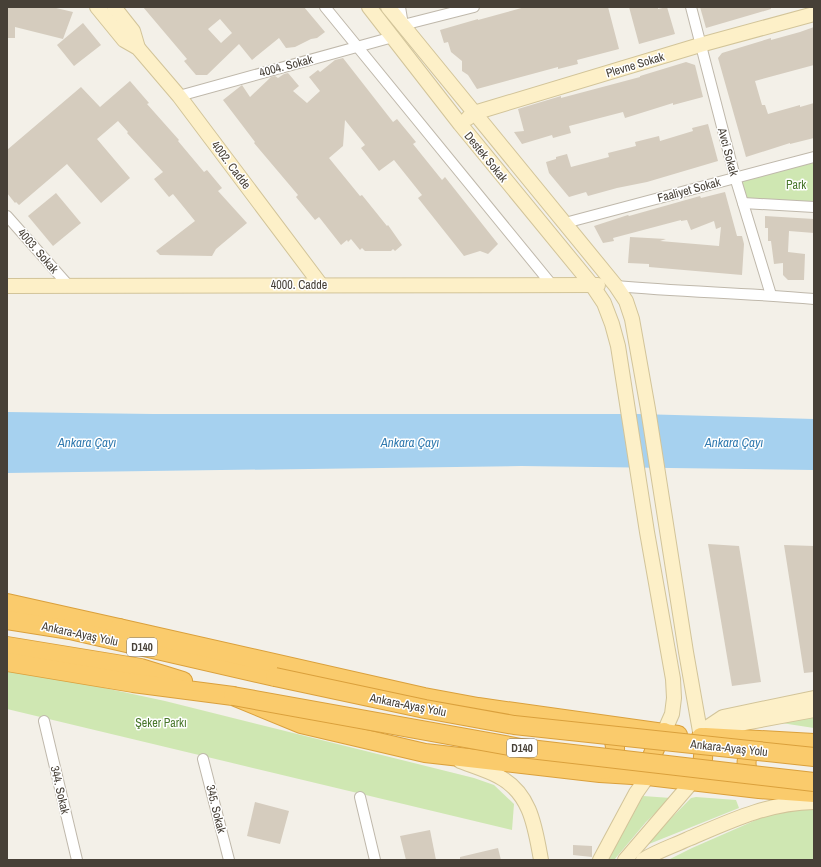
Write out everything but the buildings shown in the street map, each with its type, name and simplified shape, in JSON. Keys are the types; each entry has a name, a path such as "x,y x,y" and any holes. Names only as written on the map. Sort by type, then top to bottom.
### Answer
{"highway":[{"path":"7,603 424,697 478,707 701,737 814,743"},
{"name":"Ankara-Ayaş Yolu","path":"7,620 70,630 275,678 425,709 514,725 814,757"},
{"path":"119,628 226,667"},
{"name":"Ankara-Ayaş Yolu","path":"7,646 141,668 233,696 521,748 814,782"},
{"path":"7,662 132,683 233,696 301,724 410,750 447,756 600,773 648,776 692,782 814,793"},
{"path":"600,773 607,768 612,761 615,749 611,733 601,724"},
{"path":"648,776 652,756 664,732"},
{"path":"692,782 698,775 703,762 704,750 701,737"},
{"path":"773,790 762,787 752,780 746,763 747,757 753,747 759,744 774,741"}],"street":[{"name":"4002. Cadde","path":"97,7 124,40 138,48 179,96 321,285"},
{"name":"4002. Cadde","path":"114,7 133,32 138,48"},
{"path":"325,7 552,285"},
{"name":"Destek Sokak","path":"368,7 460,124 592,285 604,303 618,346 637,473 673,679 674,698 672,714 664,732"},
{"name":"Destek Sokak","path":"388,7 565,223 616,286 626,301 632,320 648,409 686,652 701,737"},
{"path":"400,7 403,26 474,7"},
{"name":"Avci Sokak","path":"691,7 735,177 771,295"},
{"name":"Plevne Sokak","path":"460,124 474,113 700,45 814,14"},
{"name":"4004. Sokak","path":"179,96 393,37"},
{"name":"Faaliyet Sokak","path":"565,223 814,157"},
{"path":"743,203 814,207"},
{"name":"4003. Sokak","path":"7,216 69,286"},
{"path":"592,285 814,298"},
{"name":"4000. Cadde","path":"7,286 592,285"},
{"path":"701,737 706,729 723,717 814,698"},
{"path":"701,737 728,726 814,710"},
{"name":"344. Sokak","path":"44,721 77,860"},
{"path":"447,756 498,776 520,792 527,803 532,818 542,860"},
{"name":"345. Sokak","path":"203,759 229,860"},
{"path":"600,860 636,793 648,776"},
{"path":"625,860 692,782"},
{"path":"360,797 375,860"},
{"path":"643,860 757,810 782,805 814,802"}],"green space":[{"name":"Park","path":"814,163 814,205 741,198 736,178"},
{"name":"Şeker Parkı","path":"7,669 58,678 165,701 474,778 494,785 514,804 512,830 7,709"},
{"path":"814,714 814,728 775,722"},
{"path":"643,796 671,798 646,822 614,860 608,860"},
{"path":"696,797 736,800 739,808 644,846 691,798"},
{"path":"800,809 814,810 814,860 668,860 774,812"}],"water":[{"name":"Ankara Çayı","path":"7,412 153,414 639,414 814,419 814,470 521,466 7,473"}]}
